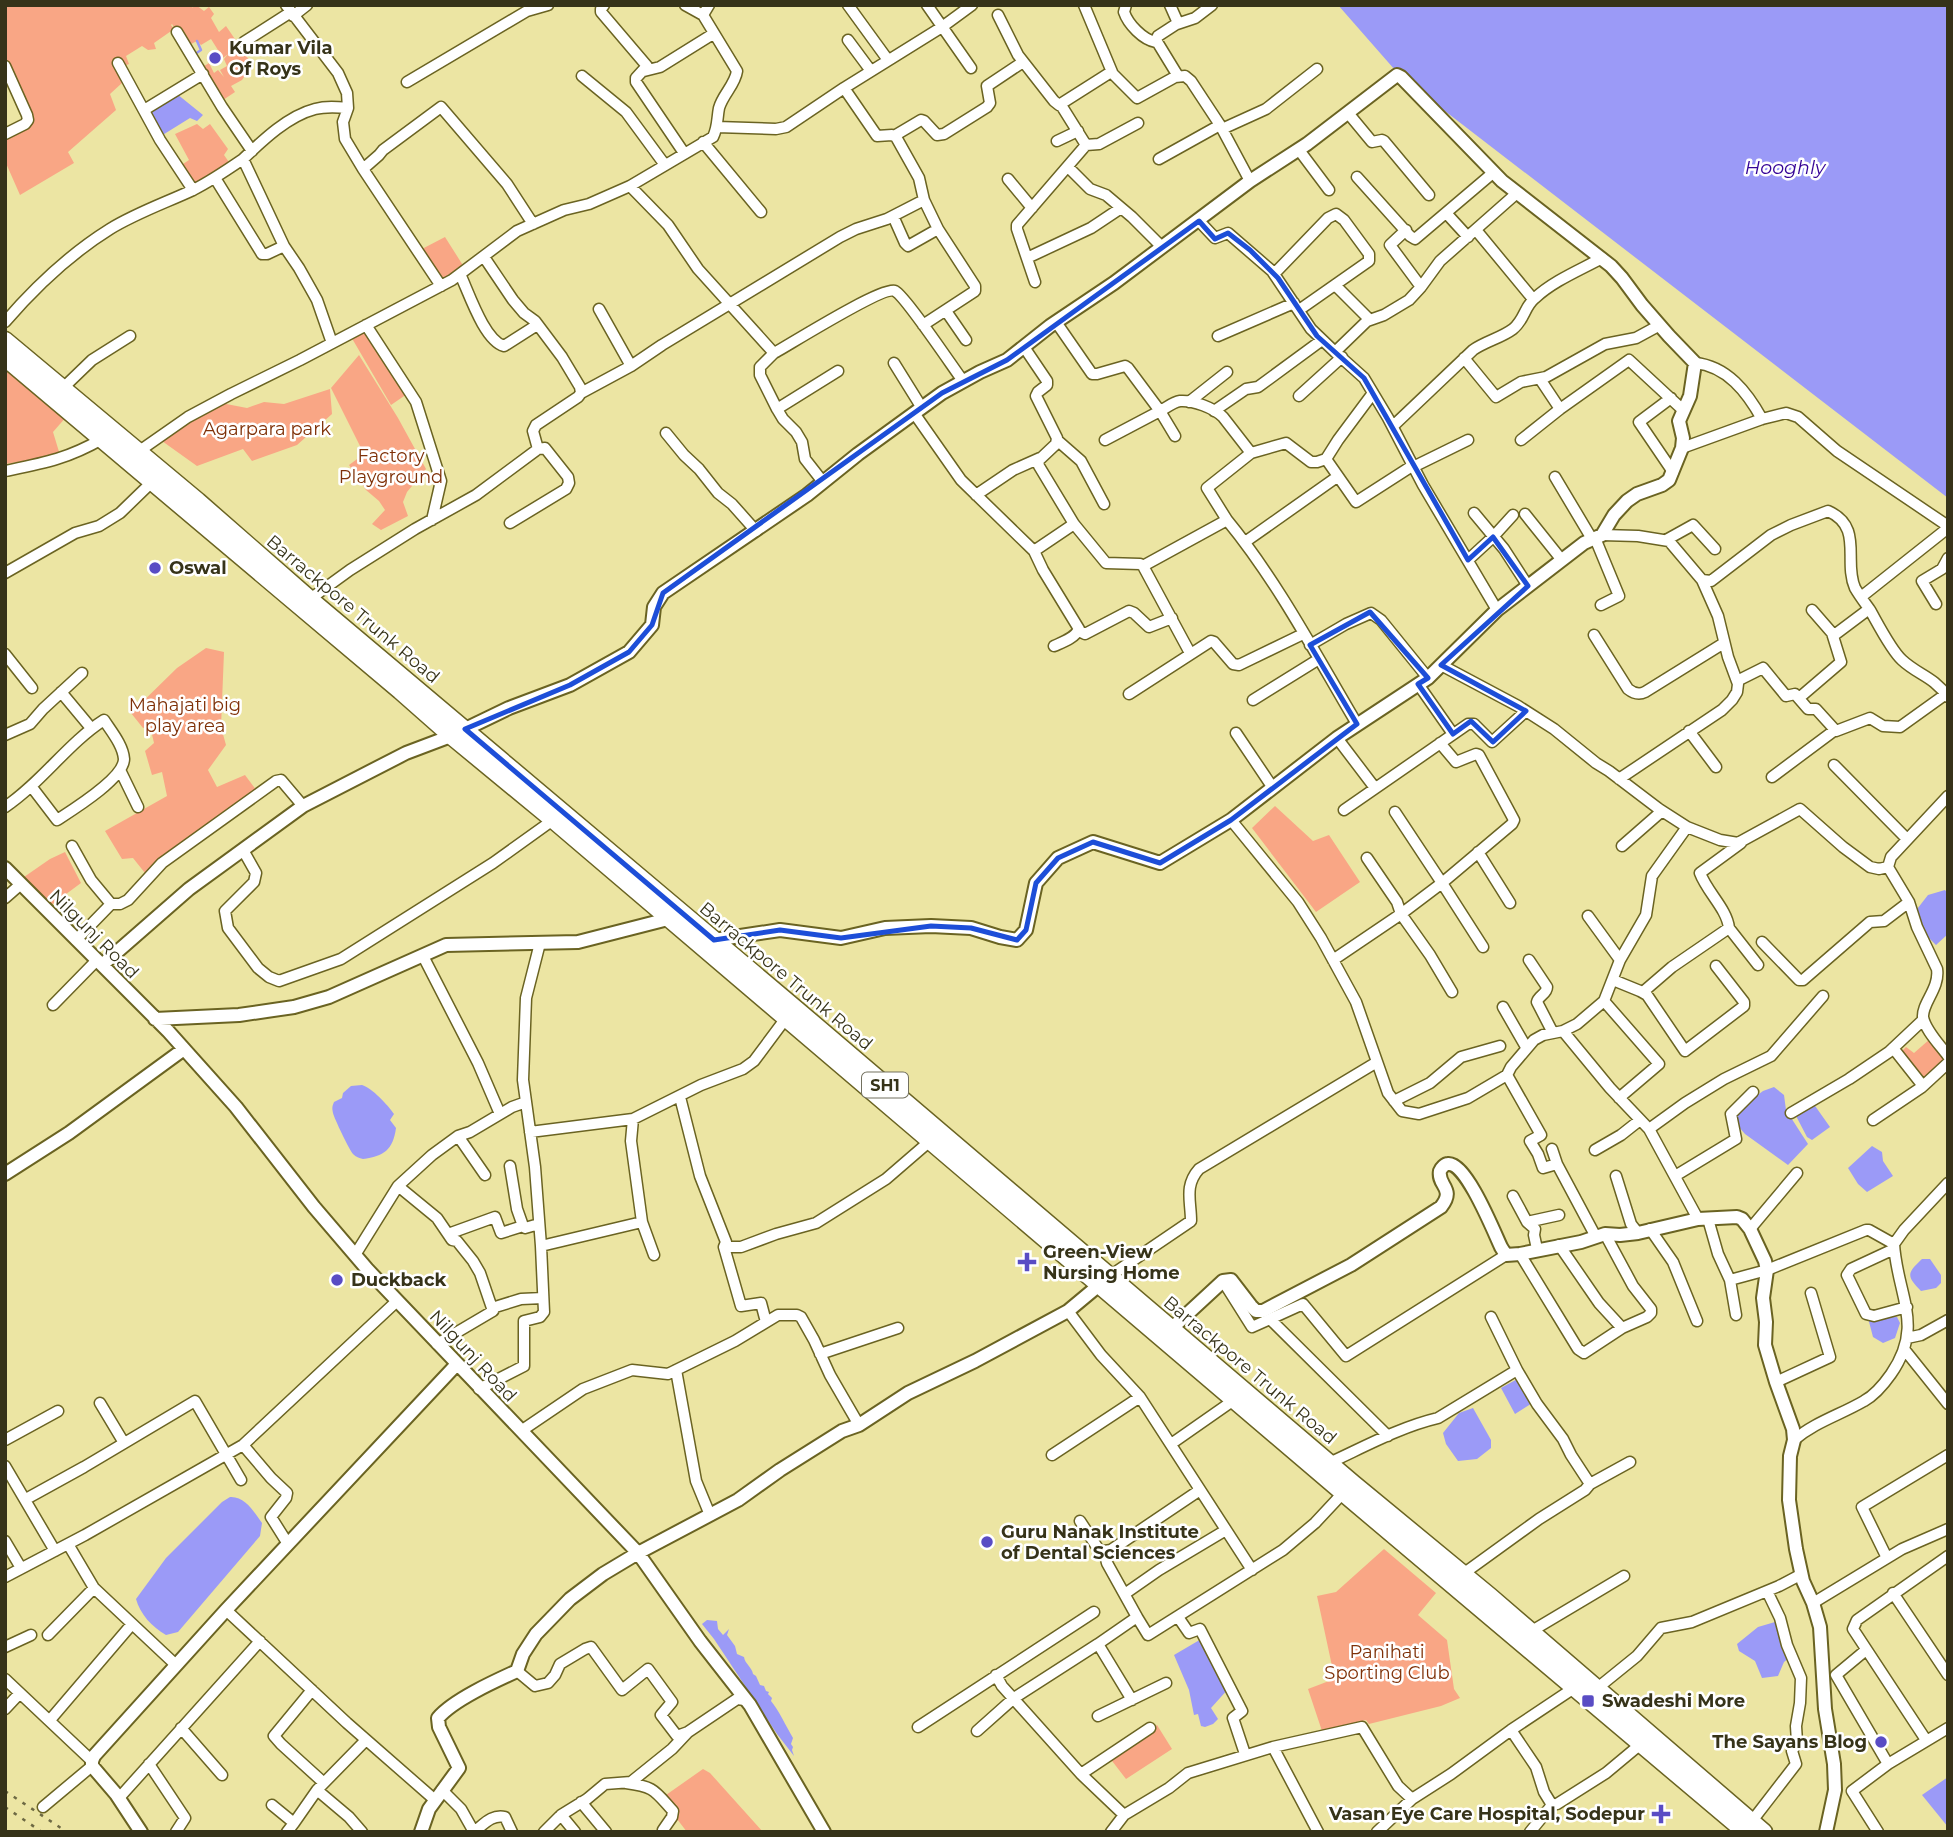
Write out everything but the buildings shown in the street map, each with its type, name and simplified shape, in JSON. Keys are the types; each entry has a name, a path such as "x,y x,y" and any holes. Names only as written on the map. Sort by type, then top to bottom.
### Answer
{"main road":[{"name":"Barrackpore Trunk Road","path":"5,340 63,388 134,456 310,599 554,820 673,914 714,940 1105,1280 1234,1399 1343,1493 1586,1688 1754,1828"},
{"name":"Barrackpore Trunk Road","path":"5,358 102,439 134,456 153,481 673,914 786,1018 930,1141 1171,1329 1531,1632 1642,1743 1754,1828"}],"street":[{"path":"244,42 290,11 307,5"},
{"path":"407,82 527,11 548,5"},
{"path":"604,5 601,12 647,66 636,78 636,82 684,153"},
{"path":"134,456 209,405 441,286 517,231 564,210 589,204 630,186 713,137 720,107 737,71 703,16 685,5"},
{"path":"703,16 709,5"},
{"path":"848,5 888,60"},
{"path":"927,5 971,68"},
{"path":"717,127 786,127 972,5"},
{"path":"1084,5 1112,72 1137,98 1178,76 1185,76 1191,81 1221,127 1250,181"},
{"path":"1126,5 1126,19 1145,38 1156,42 1178,76"},
{"path":"1170,5 1177,24"},
{"path":"1156,42 1158,37 1177,24 1195,18 1212,5"},
{"path":"290,11 338,73 347,93 348,107 342,122 345,139 441,286"},
{"path":"998,15 1023,62 1054,101 1061,105 1086,145"},
{"path":"177,32 252,151"},
{"path":"644,71 660,67 713,34"},
{"path":"848,40 871,71"},
{"path":"844,88 877,136 894,135 921,120 937,135 944,134 987,107 990,103 988,85 1023,62"},
{"path":"118,63 160,140 193,190"},
{"path":"5,66 28,120 5,134"},
{"path":"1159,159 1221,127 1266,109 1317,69"},
{"path":"1061,105 1112,72"},
{"path":"144,110 203,74"},
{"path":"53,1005 99,962 189,889 303,806 406,752 570,685 629,652 652,625 654,607 663,593 756,531 918,410 963,381 1007,360 1056,322 1114,284 1250,181 1299,150 1397,75 1493,172 1602,258 1695,363 1708,364 1721,370 1747,395 1762,419"},
{"path":"582,76 626,112 665,165"},
{"path":"6,318 58,266 123,222 215,178 285,124 306,112 328,107 348,107"},
{"path":"363,169 383,150 441,107 500,175 533,224"},
{"path":"1348,113 1372,142 1384,141 1429,195"},
{"path":"1035,282 1017,227 1086,145 1099,144 1138,123"},
{"path":"1057,141 1078,131"},
{"path":"894,135 919,178 924,200 938,229 976,288 923,325"},
{"path":"703,142 761,212"},
{"path":"1299,150 1329,190"},
{"path":"243,159 284,246 317,300 332,343"},
{"path":"1068,167 1091,189 1106,195 1161,246"},
{"path":"1357,177 1413,238 1417,238 1493,172"},
{"path":"215,178 262,254 284,246"},
{"path":"1008,179 1032,208"},
{"path":"630,186 668,225 698,269 729,305 775,352"},
{"path":"1299,396 1369,320 1396,309 1409,300 1440,261 1517,193"},
{"path":"538,449 534,431 536,425 581,393 631,366 840,237 893,216 924,200"},
{"path":"1027,258 1091,228 1121,208"},
{"path":"1218,336 1297,307 1335,285 1370,257 1344,220 1336,214 1328,218 1274,274"},
{"path":"1447,214 1472,234 1533,299"},
{"path":"893,216 908,246 938,229"},
{"path":"1199,221 1215,238 1228,233 1250,250 1274,274 1311,329 1360,373 1497,610"},
{"path":"1406,230 1390,244 1422,287"},
{"path":"484,257 513,300 562,357 581,393"},
{"path":"1393,426 1464,358 1482,344 1507,333 1521,322 1533,299 1602,258"},
{"path":"460,274 490,336 500,345 504,346 537,325"},
{"path":"1335,285 1369,320"},
{"path":"823,482 805,459 802,442 783,419 761,375 760,367 775,352 890,290 899,294 963,381"},
{"path":"599,309 631,366"},
{"path":"946,311 966,340"},
{"path":"1056,322 1091,373 1126,367 1160,411 1175,436"},
{"path":"366,324 416,402 441,481 432,520"},
{"path":"1464,358 1495,396 1498,396 1518,383 1540,379 1609,342 1636,338 1660,325"},
{"path":"63,388 92,360 130,335"},
{"path":"1214,411 1247,389 1258,387 1322,340"},
{"path":"1024,347 1047,381 1037,396 1058,440 1081,461 1104,504"},
{"path":"1521,440 1628,359 1683,410"},
{"path":"894,363 958,477 1034,551 1079,631 1085,634 1126,611 1134,613 1149,627 1172,618"},
{"path":"714,940 780,930 841,938 885,928 931,926 971,928 1017,940 1026,930 1036,883 1058,858 1093,842 1160,863 1231,820 1357,724 1423,681 1497,610 1561,559 1596,537 1627,501 1669,480 1682,448 1679,421 1690,396 1695,363"},
{"path":"777,409 838,371"},
{"path":"1189,402 1227,372"},
{"path":"1540,379 1560,408"},
{"path":"1357,724 1245,542 1207,488 1251,453 1286,443 1311,462 1326,459 1373,393"},
{"path":"1671,398 1639,422 1673,472"},
{"path":"1105,440 1176,402 1189,402 1223,417 1251,453"},
{"path":"1682,448 1786,413 1798,417 1837,451 1948,526 1861,597"},
{"path":"666,433 718,493 732,504 756,531"},
{"path":"5,471 54,462 102,439"},
{"path":"976,495 1013,470 1040,458 1058,440"},
{"path":"1326,459 1353,501 1357,502 1413,466 1468,440"},
{"path":"310,599 350,570 476,495 538,449 545,448 568,477 569,483 566,489 510,523"},
{"path":"1040,458 1038,467 1074,524 1105,562 1143,566 1190,653"},
{"path":"1245,542 1337,477"},
{"path":"1555,477 1596,537 1619,596 1601,605"},
{"path":"5,573 75,533 99,526 120,513 153,481"},
{"path":"1702,580 1711,581 1771,535 1828,511 1845,526 1851,538 1854,587 1902,661 1934,681 1947,696 1900,727 1883,726 1869,718 1835,730 1772,777"},
{"path":"1474,513 1508,555 1528,586"},
{"path":"1525,513 1561,559"},
{"path":"1468,560 1513,515"},
{"path":"1143,566 1227,520"},
{"path":"1034,551 1074,524"},
{"path":"1666,540 1693,525 1715,549"},
{"path":"1596,537 1638,536 1673,543 1702,580 1718,616 1737,681 1737,692 1722,710 1619,779"},
{"path":"1936,604 1922,582 1942,569 1948,558"},
{"path":"1833,636 1869,609"},
{"path":"1798,698 1841,663 1833,636 1812,610"},
{"path":"1310,645 1371,612 1381,620 1423,681 1453,734"},
{"path":"1054,646 1079,631"},
{"path":"1129,694 1212,641 1233,664 1239,666 1303,634"},
{"path":"1594,635 1628,689 1640,694 1724,643"},
{"path":"5,654 32,688"},
{"path":"1253,699 1319,659"},
{"path":"1441,665 1554,729 1687,827 1720,840 1735,844 1741,842"},
{"path":"1737,681 1762,667 1786,696 1794,694 1808,709 1816,710 1835,730"},
{"path":"5,736 30,724 82,673"},
{"path":"61,692 91,728"},
{"path":"1344,810 1472,723 1493,742 1526,711"},
{"path":"5,807 31,786 91,728 104,720 124,757 121,772 138,807"},
{"path":"1689,731 1716,768"},
{"path":"1236,733 1273,788"},
{"path":"1338,738 1375,788"},
{"path":"1333,960 1442,884 1514,820 1481,757 1476,754 1455,762 1440,743"},
{"path":"1834,765 1907,839"},
{"path":"31,786 57,820 82,804 121,772"},
{"path":"76,940 111,904 128,900 162,863 276,781 281,779 303,806"},
{"path":"1948,796 1891,857 1888,867 1909,902 1917,927 1937,969 1943,972 1924,1010 1923,1020 1948,1056"},
{"path":"1758,965 1728,928 1724,914 1700,873 1741,842 1800,809 1870,867 1888,867"},
{"path":"1622,846 1662,811"},
{"path":"1395,812 1483,947"},
{"path":"243,850 256,873 254,882 225,911 228,928 258,968 279,981 341,959 494,863 554,820"},
{"path":"1231,820 1298,902 1333,960 1356,1002 1388,1093 1402,1111 1419,1114 1468,1098 1507,1075 1526,1047 1543,1035 1577,1024 1604,1001 1620,960 1646,915 1652,876 1687,827"},
{"path":"72,846 91,880 111,904"},
{"path":"1478,852 1510,904"},
{"path":"1367,858 1452,992"},
{"name":"Nilgunj Road","path":"5,868 184,1049 236,1107 355,1255 638,1553 745,1700 824,1832"},
{"path":"5,898 21,884"},
{"path":"1762,942 1798,980 1803,980 1870,922 1884,922 1909,902"},
{"path":"155,1019 239,1015 294,1007 329,997 446,945 578,942 673,914"},
{"path":"1588,916 1620,960"},
{"path":"1643,992 1672,967 1728,928"},
{"path":"480,1388 524,1366 524,1321 543,1315 544,1312 540,1224 523,1080 526,998 540,943"},
{"path":"423,956 478,1063 500,1114"},
{"path":"1529,960 1547,987 1537,1002 1558,1032 1650,1129 1675,1176 1703,1219 1730,1280 1735,1315"},
{"path":"1613,980 1643,992 1685,1051 1744,1006 1744,1002 1716,966"},
{"path":"1650,1129 1724,1079 1771,1056 1823,996"},
{"path":"1604,1001 1659,1064 1619,1098"},
{"path":"1503,1007 1526,1047"},
{"path":"530,1132 633,1119 743,1069 754,1061 786,1018"},
{"path":"1791,1113 1849,1079 1893,1048 1923,1020"},
{"path":"1394,1101 1430,1083 1461,1057 1500,1046"},
{"path":"1893,1048 1923,1086"},
{"path":"5,1174 69,1133 184,1049"},
{"path":"424,1830 438,1795 458,1768 439,1727 438,1718 461,1700 517,1671 523,1654 536,1634 570,1599 603,1574 638,1553 738,1500 842,1431 859,1425 908,1393 1068,1311 1105,1280 1191,1222 1189,1185 1199,1169 1377,1062"},
{"path":"1873,1120 1923,1086 1948,1063"},
{"path":"1507,1075 1541,1135 1530,1141 1543,1168 1557,1164"},
{"path":"1675,1176 1736,1139 1731,1114 1753,1092"},
{"path":"680,1097 700,1176 726,1242 724,1247 741,1306 761,1303 766,1322"},
{"path":"355,1255 398,1186 432,1155 458,1136 526,1102"},
{"path":"633,1119 631,1141 642,1223 653,1255"},
{"path":"1595,1150 1640,1120"},
{"path":"458,1136 485,1175"},
{"path":"724,1247 741,1247 817,1223 886,1179 930,1141"},
{"path":"1171,1329 1223,1281 1231,1280 1256,1311 1263,1311 1350,1265 1441,1207 1448,1192 1440,1171 1450,1164 1457,1167 1470,1184 1501,1247 1513,1254 1541,1287 1578,1349 1584,1353 1622,1328 1647,1317 1651,1309 1600,1236 1557,1164 1552,1149"},
{"path":"510,1166 517,1209 523,1226"},
{"path":"1751,1229 1797,1172"},
{"path":"1616,1176 1631,1224 1644,1231 1673,1262 1697,1321"},
{"path":"1907,1307 1867,1314 1847,1275 1851,1269 1894,1246 1904,1230 1947,1185"},
{"path":"398,1186 437,1218 452,1240 457,1241 473,1261 493,1311 437,1344"},
{"path":"1513,1196 1527,1222 1535,1229 1537,1249"},
{"path":"1527,1222 1559,1215"},
{"path":"447,1234 495,1217 500,1233 540,1224"},
{"path":"1223,1281 1252,1326 1303,1304 1346,1356 1513,1254 1703,1219 1742,1219 1751,1229 1765,1261 1765,1345 1790,1416 1794,1440 1790,1456 1789,1500 1796,1549 1819,1627 1825,1709 1834,1764 1835,1790 1826,1832"},
{"path":"541,1246 642,1223"},
{"path":"1730,1280 1767,1270 1866,1230 1894,1246 1909,1328 1898,1363 1885,1382 1868,1399 1818,1422 1794,1440"},
{"path":"1559,1245 1600,1303 1622,1328"},
{"path":"1776,1382 1830,1357 1811,1293"},
{"path":"492,1308 521,1299 543,1298"},
{"path":"5,1577 243,1445 397,1301"},
{"path":"1068,1311 1101,1355 1140,1397 1252,1570"},
{"path":"521,1431 583,1389 632,1370 668,1374 735,1341 778,1315 801,1317 859,1425"},
{"path":"1491,1317 1537,1404 1563,1439 1590,1484"},
{"path":"1270,1319 1388,1436"},
{"path":"1907,1338 1921,1335 1948,1320"},
{"path":"820,1354 898,1328"},
{"path":"1904,1349 1948,1404"},
{"path":"43,1807 92,1763 94,1756 226,1610 457,1364"},
{"path":"676,1370 696,1481 710,1515"},
{"path":"1329,1462 1438,1418 1517,1370"},
{"path":"1052,1455 1140,1397"},
{"path":"1171,1444 1234,1399"},
{"path":"26,1499 195,1401 241,1480"},
{"path":"100,1403 124,1443"},
{"path":"5,1440 58,1411"},
{"path":"243,1445 287,1493 286,1499 271,1517 288,1544"},
{"path":"1887,1558 1862,1507 1948,1455"},
{"path":"1463,1574 1539,1518 1585,1490 1590,1484 1630,1462"},
{"path":"5,1466 55,1550"},
{"path":"1080,1521 1099,1550 1111,1550 1199,1490"},
{"path":"1104,1551 1107,1563 1148,1635 1283,1550 1315,1523 1343,1493"},
{"path":"1813,1603 1902,1549 1948,1529"},
{"path":"1126,1594 1159,1570 1226,1530"},
{"path":"5,1542 21,1569"},
{"path":"68,1544 94,1588 176,1665"},
{"path":"1926,1740 1853,1629 1857,1620 1948,1556"},
{"path":"1377,1832 1412,1799 1511,1730 1637,1656 1661,1628 1692,1622 1802,1574"},
{"path":"1531,1632 1624,1576"},
{"path":"48,1635 94,1588"},
{"path":"1754,1828 1796,1764 1793,1751 1797,1742 1796,1726 1800,1703 1801,1678 1787,1645 1780,1618 1767,1591"},
{"path":"1894,1593 1948,1675"},
{"path":"226,1610 366,1740 438,1795 461,1809 474,1831 498,1815 505,1817 512,1832"},
{"path":"918,1727 1094,1612"},
{"path":"977,1731 1014,1698 1138,1617"},
{"path":"1178,1617 1189,1633 1200,1629 1242,1711 1233,1718 1244,1754"},
{"path":"50,1720 132,1624"},
{"path":"5,1647 31,1635"},
{"path":"119,1798 260,1641"},
{"path":"1098,1644 1132,1700"},
{"path":"517,1671 535,1686 543,1685 555,1675 560,1664 591,1647 622,1690 648,1669 672,1702 661,1716 677,1736 688,1732"},
{"path":"1866,1650 1836,1675 1888,1764"},
{"path":"996,1675 1002,1686 1081,1773 1124,1815"},
{"path":"5,1679 92,1763 141,1832"},
{"path":"1098,1716 1166,1682"},
{"path":"312,1689 274,1736 362,1832"},
{"path":"5,1709 20,1693"},
{"path":"544,1832 561,1815 605,1784 631,1782 672,1749 688,1732 737,1699 745,1700"},
{"path":"1111,1832 1124,1815 1169,1788 1188,1773 1244,1754 1363,1727 1398,1786 1412,1799"},
{"path":"181,1728 222,1775"},
{"path":"1081,1773 1150,1728"},
{"path":"1511,1730 1536,1767 1544,1792 1552,1805"},
{"path":"1878,1832 1852,1791 1926,1740 1946,1733"},
{"path":"287,1832 321,1786 366,1740"},
{"path":"1530,1832 1552,1805 1565,1800 1606,1773 1642,1743"},
{"path":"1273,1747 1318,1832"},
{"path":"149,1764 185,1818 176,1832"},
{"path":"622,1783 647,1786 666,1803 673,1814 664,1832"},
{"path":"581,1802 606,1832"},
{"path":"272,1805 294,1822"},
{"path":"561,1815 575,1832"}],"highlighted area":[{"path":"1199,221 1215,239 1228,233 1250,250 1278,278 1317,336 1364,378 1468,560 1493,537 1528,586 1441,665 1526,711 1493,742 1471,721 1453,734 1418,684 1428,678 1370,612 1310,645 1357,724 1231,820 1160,863 1093,842 1058,858 1036,883 1026,930 1017,940 971,928 931,926 841,938 780,930 714,940 465,729 570,685 629,652 652,625 663,593 942,393 1007,360"}],"green space":[{"path":"5,5 194,5 192,8 196,5 204,11 209,7 214,14 211,18 219,32 226,26 238,47 253,64 242,80 231,86 235,92 220,102 201,68 209,63 214,73 218,70 224,77 220,70 227,66 224,59 228,54 223,58 211,39 201,45 197,41 187,46 172,24 174,29 154,43 156,49 148,50 142,46 126,56 129,64 121,67 116,63 122,83 110,94 116,110 68,152 74,163 20,195 5,161 5,136 31,124 5,64"},
{"path":"197,124 203,129 210,124 228,149 224,155 231,165 195,186 183,164 189,160 175,134"},
{"path":"445,237 464,267 440,280 420,250"},
{"path":"366,325 407,394 391,405 350,335"},
{"name":"Factory Playground","path":"359,355 426,469 407,492 403,502 408,516 381,530 372,524 385,510 366,490 349,465 364,454 331,388"},
{"path":"5,367 67,416 53,432 60,455 5,464"},
{"name":"Agarpara park","path":"330,389 332,414 297,445 252,461 243,449 197,466 162,441 190,420 221,403 247,408 264,402 284,404"},
{"name":"Mahajati big play area","path":"206,648 224,652 221,727 226,745 208,770 217,787 245,775 257,791 145,873 133,858 122,859 105,831 167,796 162,772 152,775 145,751 154,743 150,726 143,728 131,713 177,668"},
{"path":"1275,806 1313,841 1329,835 1360,882 1316,912 1252,828"},
{"path":"65,852 81,883 50,906 24,877"},
{"path":"1930,1039 1946,1062 1923,1085 1898,1055 1906,1047 1914,1053"},
{"name":"Panihati Sporting Club","path":"1384,1549 1436,1593 1418,1615 1447,1640 1454,1689 1460,1698 1441,1706 1369,1724 1366,1720 1322,1731 1308,1689 1329,1681 1324,1669 1332,1666 1317,1596 1336,1592"},
{"path":"1157,1725 1172,1749 1126,1779 1109,1757"},
{"path":"703,1769 710,1773 763,1832 687,1832 677,1819 676,1810 666,1795"}],"water":[{"name":"Hooghly","path":"1338,5 1948,5 1948,498 1402,78"},
{"path":"177,94 203,115 197,121 190,118 161,136 147,111"},
{"path":"1945,890 1948,894 1948,934 1936,945 1921,930 1914,913 1928,895"},
{"path":"362,1085 375,1093 391,1110 394,1114 390,1120 396,1128 393,1142 386,1151 363,1159 351,1152 332,1109 334,1102 342,1098 343,1093 351,1086"},
{"path":"1774,1087 1784,1095 1786,1110 1808,1144 1788,1165 1745,1134 1738,1126 1735,1112 1763,1091"},
{"path":"1813,1103 1830,1127 1812,1140 1807,1137 1795,1114"},
{"path":"1872,1146 1882,1152 1883,1161 1893,1176 1867,1192 1848,1168"},
{"path":"1922,1259 1930,1259 1941,1275 1941,1283 1936,1288 1921,1291 1911,1278 1911,1271"},
{"path":"1897,1317 1900,1323 1895,1338 1883,1343 1873,1337 1868,1318"},
{"path":"1521,1377 1537,1400 1515,1414 1501,1388"},
{"path":"1473,1408 1491,1440 1491,1448 1477,1459 1458,1461 1446,1444 1443,1433 1459,1413"},
{"path":"230,1497 245,1502 262,1523 260,1536 178,1632 166,1635 147,1620 136,1599 166,1558"},
{"path":"707,1620 717,1621 718,1629 723,1635 729,1629 727,1635 737,1654 744,1657 760,1685 769,1692 771,1701 793,1738 791,1744 794,1756 702,1624"},
{"path":"1775,1622 1790,1657 1784,1662 1778,1676 1762,1678 1755,1661 1739,1651 1737,1644 1758,1627"},
{"path":"1203,1638 1229,1688 1211,1708 1218,1719 1205,1727 1201,1726 1198,1714 1194,1715 1189,1690 1174,1655"},
{"path":"1948,1777 1948,1827 1922,1795"}],"waterway":[{"path":"195,54 201,50 197,41"}],"railway":[{"path":"5,1791 67,1832"},
{"path":"5,1807 42,1832"}],"place":[{"name":"Kumar Vila Of Roys","path":"215,58"},
{"name":"Oswal","path":"155,568"},
{"name":"Green-View Nursing Home","path":"1027,1262"},
{"name":"Duckback","path":"337,1280"},
{"name":"Guru Nanak Institute of Dental Sciences","path":"987,1542"},
{"name":"Swadeshi More","path":"1588,1701"},
{"name":"The Sayans Blog","path":"1881,1742"},
{"name":"Vasan Eye Care Hospital, Sodepur","path":"1661,1814"}]}
